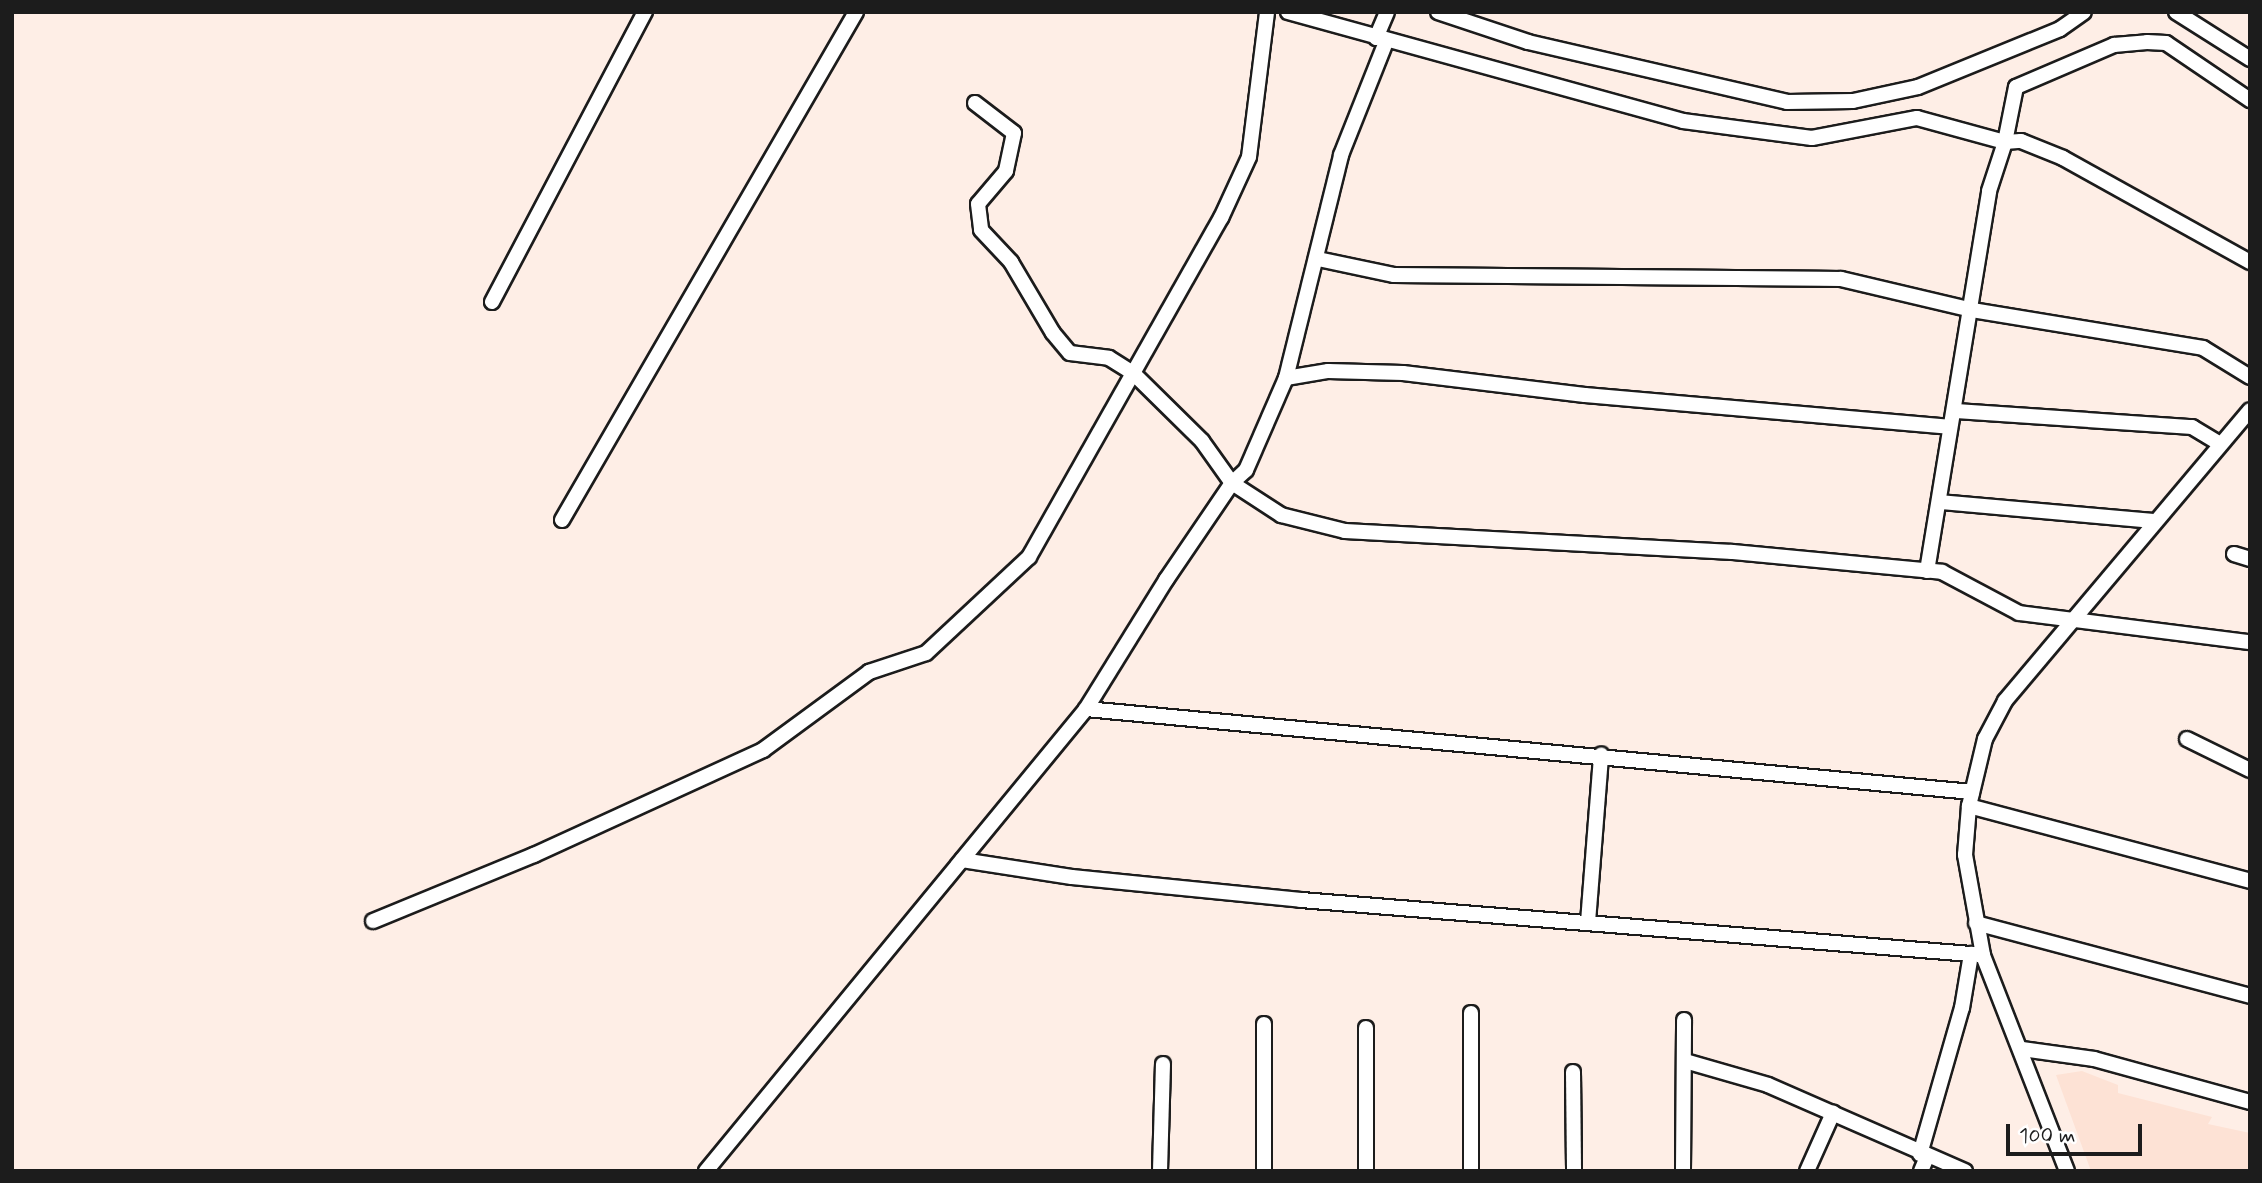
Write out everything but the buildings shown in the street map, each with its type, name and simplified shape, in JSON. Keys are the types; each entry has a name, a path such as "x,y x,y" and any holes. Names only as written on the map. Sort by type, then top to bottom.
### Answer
{"street":[{"path":"492,302 645,12"},
{"path":"562,520 856,12"},
{"path":"373,921 534,855 763,750 869,672 926,653 1029,557 1221,218 1249,157 1267,12"},
{"path":"1288,12 1381,40 1683,121 1812,138 1917,118 2005,142 2021,141 2063,158 2250,262"},
{"path":"706,1171 1086,709 1232,483 1246,470 1286,378 1318,258 1341,155 1381,40 1387,12"},
{"path":"1438,12 1528,42 1787,102 1853,101 1918,87 2060,29 2084,12"},
{"path":"2176,12 2250,60"},
{"path":"1927,571 1941,502 1950,427 1956,411 1989,191 2005,142 2016,87 2114,45 2166,43 2250,100"},
{"path":"975,103 1014,133 1006,171 978,204 981,230 1011,262 1053,333 1070,353 1110,359 1133,373 1202,441 1232,483 1282,516 1345,531 1732,552 1942,572 2019,613 2250,642"},
{"path":"1318,258 1394,275 1841,279 1972,310 2203,348 2250,377"},
{"path":"1286,378 1328,371 1403,373 1585,395 1950,427"},
{"path":"1921,1171 1977,955 1976,923 1965,855 1971,799 1985,739 2005,701 2069,619 2250,410"},
{"path":"1956,411 2192,427 2219,443"},
{"path":"1941,502 2152,521"},
{"path":"2234,554 2250,559"},
{"path":"1086,709 1601,755 1971,799 2250,881"},
{"path":"2187,739 2250,770"},
{"path":"1588,922 1601,755"},
{"path":"962,859 1073,877 1274,897 1977,955"},
{"path":"1976,923 2250,996"},
{"path":"1977,955 2022,1049 2067,1171"},
{"path":"1471,1013 1471,1171"},
{"path":"1683,1171 1684,1020"},
{"path":"1264,1024 1264,1171"},
{"path":"1366,1028 1366,1171"},
{"path":"2022,1049 2094,1059 2250,1102"},
{"path":"1685,1061 1768,1085 1965,1171"},
{"path":"1160,1171 1163,1064"},
{"path":"1573,1072 1573,1171"},
{"path":"1807,1171 1833,1113"}],"shaded area":[{"path":"2082,1071 2118,1085 2118,1093 2212,1117 2208,1124 2250,1133 2250,1171 2091,1171 2056,1075"}]}
